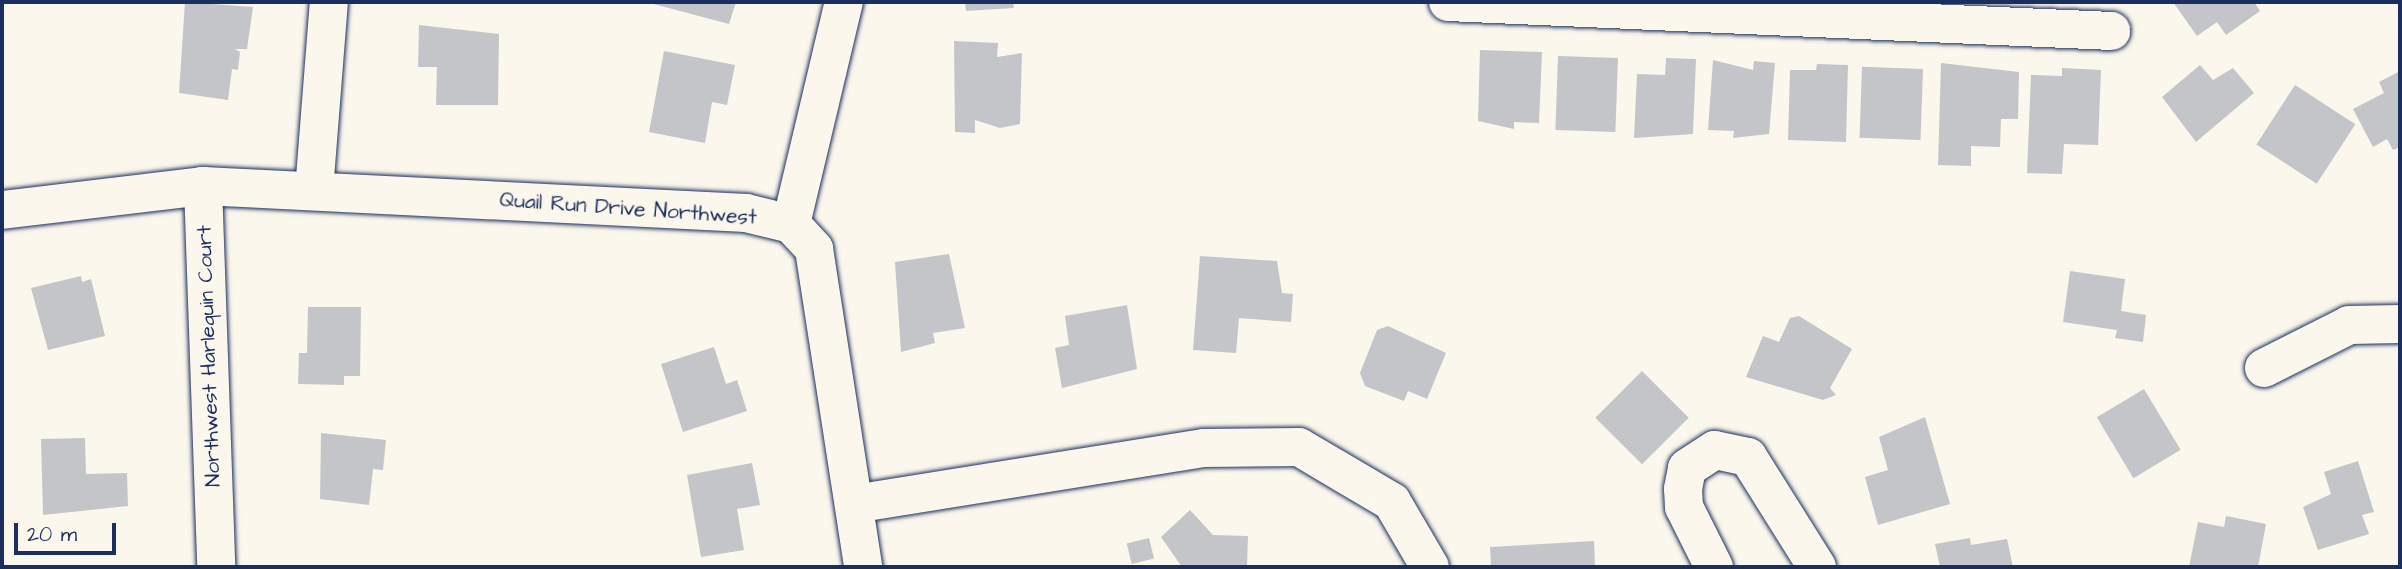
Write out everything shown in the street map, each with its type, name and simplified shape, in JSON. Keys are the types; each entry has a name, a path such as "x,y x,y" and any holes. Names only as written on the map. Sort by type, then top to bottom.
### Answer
{"street":[{"path":"314,191 329,2"},
{"path":"844,2 791,224 814,249 863,567"},
{"path":"1448,2 1905,12 2111,31"},
{"name":"Quail Run Drive Northwest","path":"2,210 203,186 746,213 791,224"},
{"name":"Northwest Harlequin Court","path":"203,186 216,567"},
{"path":"2264,368 2350,325 2400,324"},
{"path":"854,505 1203,449 1299,447 1392,502 1430,567"},
{"path":"1714,567 1684,507 1683,489 1686,468 1715,450 1748,457 1817,567"}],"building":[{"path":"185,2 253,7 247,49 235,49 240,52 238,70 232,69 228,100 179,93"},
{"path":"646,2 736,2 729,24"},
{"path":"965,2 1013,2 1014,8 966,11"},
{"path":"2173,2 2254,2 2260,11 2226,35 2217,22 2197,36"},
{"path":"419,25 499,34 498,105 436,105 437,67 418,67"},
{"path":"954,41 998,43 997,57 1022,53 1020,124 1000,128 975,120 975,133 955,132"},
{"path":"1480,50 1542,52 1539,123 1514,122 1514,129 1478,121"},
{"path":"664,51 735,65 727,105 712,102 705,143 649,132"},
{"path":"1558,56 1618,58 1615,132 1555,130"},
{"path":"1666,58 1696,59 1693,134 1634,138 1637,74 1665,75"},
{"path":"1713,60 1753,70 1754,61 1775,63 1769,134 1733,138 1734,131 1708,130"},
{"path":"1941,63 2019,72 2018,119 2001,119 2000,147 1971,146 1971,166 1938,165"},
{"path":"1817,64 1848,65 1846,142 1788,140 1790,70 1816,70"},
{"path":"2200,65 2213,80 2233,68 2254,93 2196,142 2162,97"},
{"path":"1862,67 1923,69 1921,140 1860,138"},
{"path":"2062,68 2101,70 2098,145 2064,144 2062,174 2027,173 2031,75 2062,76"},
{"path":"2400,71 2400,147 2393,150 2387,139 2373,147 2353,109 2384,93 2379,82"},
{"path":"2295,85 2355,124 2317,184 2256,145"},
{"path":"949,254 965,328 933,333 935,343 901,352 895,262"},
{"path":"1200,256 1277,261 1282,293 1293,294 1291,322 1239,318 1236,353 1193,350"},
{"path":"2070,271 2125,279 2121,311 2146,315 2143,342 2115,338 2117,330 2063,322"},
{"path":"81,276 82,282 91,279 105,336 48,350 31,288"},
{"path":"1127,305 1137,369 1062,388 1055,348 1069,345 1065,316"},
{"path":"308,307 361,307 360,376 344,376 344,385 298,384 299,353 307,353"},
{"path":"1799,316 1852,349 1830,388 1836,395 1823,400 1746,377 1763,336 1779,342 1790,318"},
{"path":"1388,326 1446,353 1427,399 1408,391 1404,401 1365,386 1360,373 1377,330"},
{"path":"714,347 726,384 737,380 747,411 683,432 661,364"},
{"path":"1642,371 1689,418 1642,464 1595,418"},
{"path":"2144,389 2181,450 2133,478 2097,417"},
{"path":"1925,417 1950,504 1878,525 1865,477 1888,470 1879,437"},
{"path":"321,433 386,440 383,470 373,469 369,505 320,499"},
{"path":"85,438 86,474 127,473 128,506 43,515 41,439"},
{"path":"2358,461 2374,512 2362,515 2369,534 2318,550 2303,507 2331,494 2324,472"},
{"path":"752,463 760,505 737,509 744,550 701,557 687,475"},
{"path":"1190,510 1213,535 1248,536 1247,567 1182,567 1161,537"},
{"path":"2226,516 2266,524 2258,567 2189,567 2198,522 2224,527"},
{"path":"1149,538 1154,558 1132,564 1127,544"},
{"path":"1970,538 1971,545 2007,539 2013,567 1940,567 1935,544"},
{"path":"1594,541 1595,567 1491,567 1490,547"}]}
